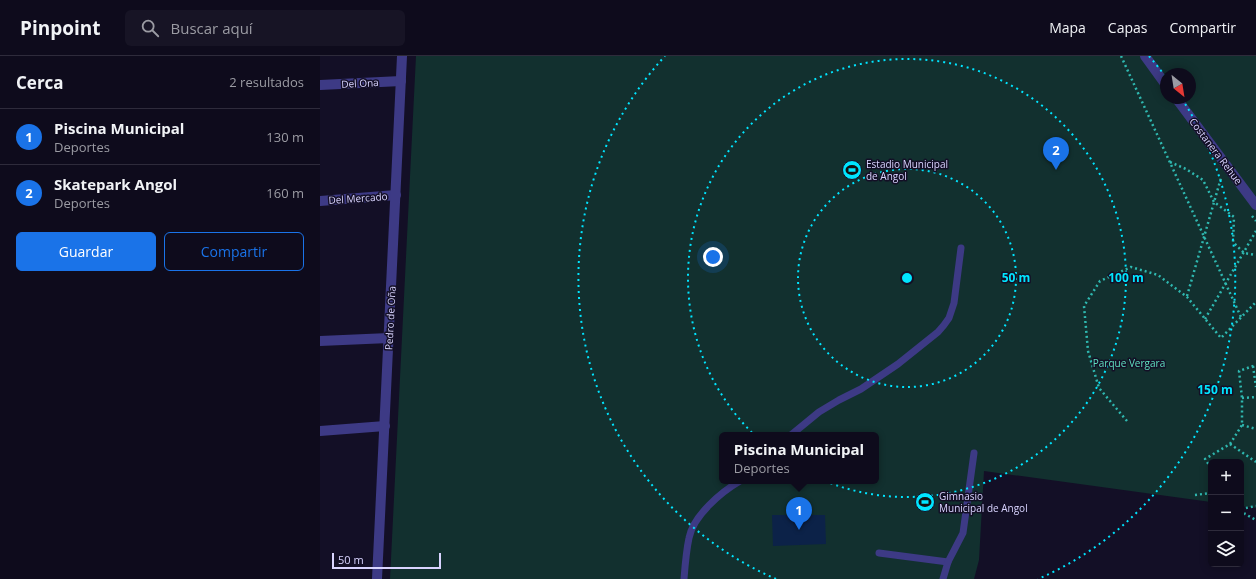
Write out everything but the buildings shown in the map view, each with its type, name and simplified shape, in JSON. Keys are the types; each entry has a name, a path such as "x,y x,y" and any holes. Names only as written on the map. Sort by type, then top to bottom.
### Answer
{"street":[{"name":"Pedro de Oña","path":"377,579 402,56"},
{"path":"1145,56 1160,77"},
{"name":"Del Ona","path":"320,85 401,81"},
{"name":"Costanera Rehue","path":"1180,104 1256,205"},
{"name":"Del Mercado","path":"320,201 396,195"},
{"path":"320,341 389,338"},
{"path":"320,431 385,426"}],"lane":[{"path":"795,432 819,412 886,373 938,332 949,318 954,303 961,248"},
{"path":"943,579 948,562 963,533 974,453"},
{"path":"684,579 689,537 694,527 707,508 717,497 735,484"},
{"path":"879,553 948,562"}],"path":[{"path":"1121,56 1241,317"},
{"path":"1169,161 1186,169 1203,180 1214,202 1234,217 1233,242 1244,253 1256,255"},
{"path":"1187,297 1225,164"},
{"path":"1205,320 1256,231"},
{"path":"1126,421 1099,388 1088,351 1084,306 1100,281 1131,267 1158,275 1187,297 1221,338 1256,302"},
{"path":"1208,464 1204,459 1230,444 1242,425 1242,398 1238,372 1255,366 1256,387"},
{"path":"1242,398 1256,398"},
{"path":"1242,425 1256,429"},
{"path":"1230,444 1256,462"},
{"path":"1195,494 1208,494"},
{"path":"1244,508 1256,506"},
{"path":"1244,513 1256,520"}],"green space":[{"name":"Parque Vergara","path":"416,56 1256,56 1256,508 1244,506 1244,459 1208,459 1208,502 984,471 979,560 974,579 390,579"}],"water":[{"path":"772,515 825,515 826,544 773,546"}],"place":[{"name":"Estadio Municipal de Angol","path":"852,170"},
{"name":"Skatepark Angol","path":"1056,170"},
{"name":"Gimnasio Municipal de Angol","path":"925,502"},
{"name":"Piscina Municipal","path":"799,530"}]}
